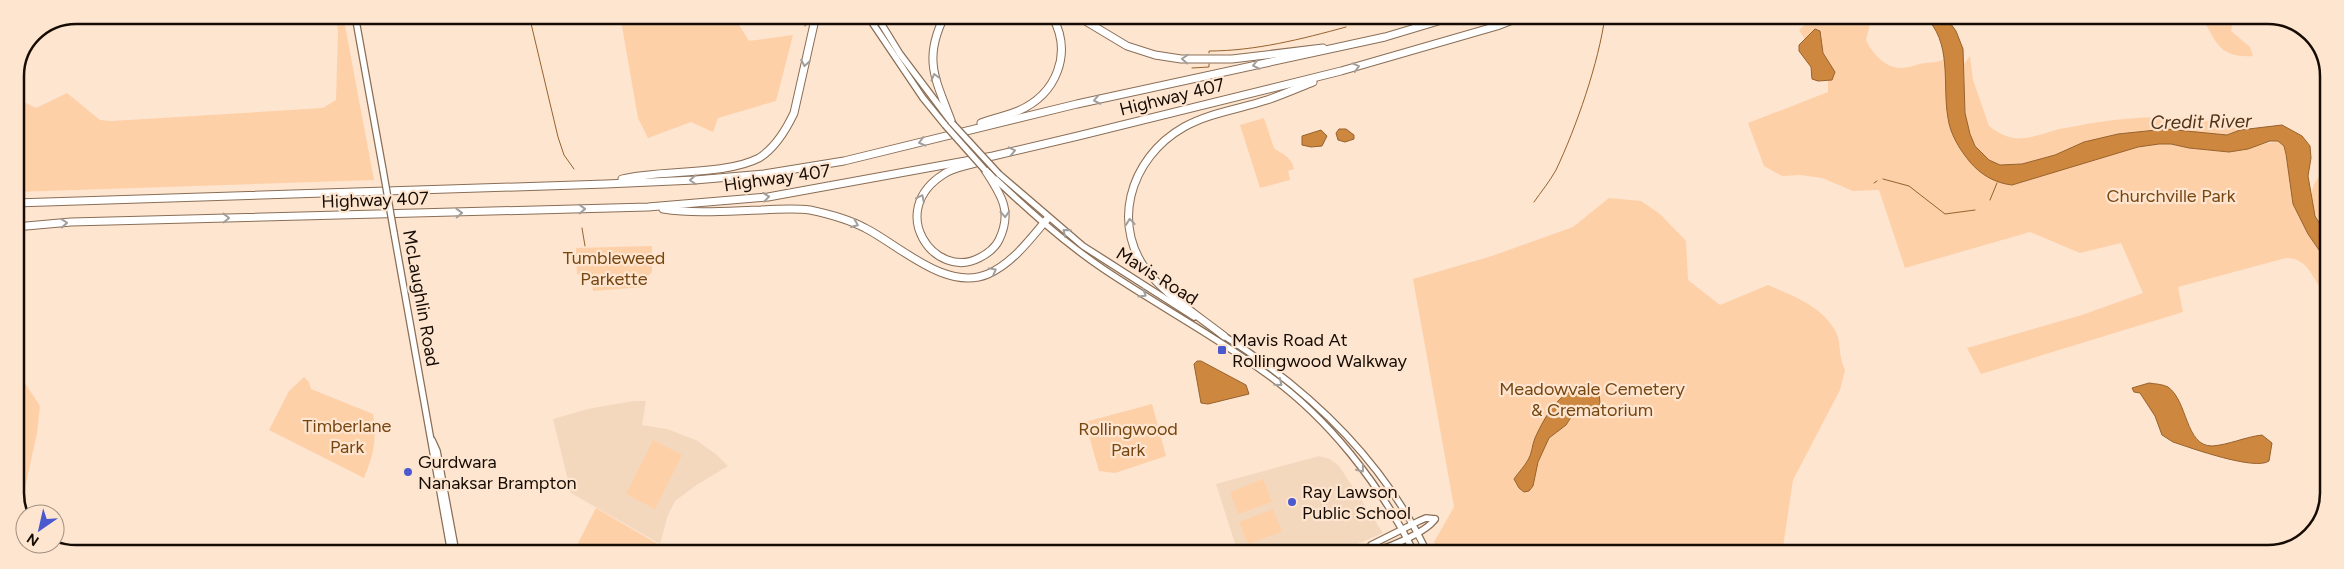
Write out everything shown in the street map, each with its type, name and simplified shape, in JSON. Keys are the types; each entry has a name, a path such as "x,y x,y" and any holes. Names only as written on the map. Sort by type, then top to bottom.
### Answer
{"highway":[{"path":"606,184 625,178 736,166 759,158 774,145 788,126 794,113 814,24"},
{"path":"942,24 935,37 932,60 934,74 949,124"},
{"path":"969,130 982,122 1018,111 1038,99 1046,91 1054,79 1061,59 1061,36 1056,24"},
{"path":"1090,24 1127,46 1154,55 1180,59 1232,59 1310,48 1338,48"},
{"name":"Highway 407","path":"24,203 606,184 764,174 844,161 969,130 1385,37 1429,24"},
{"name":"Highway 407","path":"24,226 71,222 648,207 768,197 993,156 1341,71 1502,24"},
{"path":"1224,336 1153,279 1143,264 1133,242 1129,221 1130,195 1136,176 1158,145 1185,126 1206,117 1267,100 1341,71"},
{"path":"986,170 999,192 1006,209 1004,228 997,243 987,254 976,259 950,260 937,254 926,244 919,233 917,220 918,205 922,196 929,185 945,173 984,161 993,156"},
{"path":"648,207 691,213 773,209 809,210 842,218 865,228 927,266 946,274 965,278 979,277 995,270 1014,257 1046,220"}],"main road":[{"name":"McLaughlin Road","path":"357,24 432,438"},
{"name":"Mavis Road","path":"872,24 918,92 1046,220 1106,262 1275,370 1307,395 1338,425 1381,477 1423,545"},
{"name":"Mavis Road","path":"881,24 949,124 986,170 1102,268 1265,372 1298,399 1331,432 1353,459 1386,503 1410,545"},
{"path":"432,438 431,452 449,545"},
{"path":"432,438 437,451 455,545"},
{"path":"1371,545 1426,518 1435,519 1425,530 1392,545"}],"shaded area":[{"name":"Credit River","path":"1931,24 1951,24 1956,31 1963,49 1965,113 1970,134 1975,146 1989,160 2000,165 2022,164 2055,155 2084,142 2118,134 2166,129 2227,135 2240,130 2282,125 2302,136 2310,146 2311,158 2308,176 2315,216 2320,224 2320,251 2308,234 2293,204 2286,154 2284,146 2278,141 2270,141 2248,149 2229,152 2159,144 2138,147 2012,185 1989,178 1970,162 1953,136 1946,105 1943,51"},
{"path":"1815,29 1820,31 1823,53 1835,72 1832,80 1818,81 1812,79 1811,67 1799,51 1799,45"},
{"path":"1339,129 1346,129 1354,135 1354,139 1345,142 1338,140 1336,133"},
{"path":"1321,130 1327,136 1322,146 1311,147 1302,145 1302,136"},
{"path":"1197,361 1201,361 1246,385 1249,394 1208,404 1201,403 1194,364"},
{"path":"2149,383 2166,386 2175,394 2191,431 2203,444 2212,446 2262,435 2272,443 2269,461 2251,463 2237,461 2173,442 2162,435 2155,416 2140,393 2134,392 2132,388"},
{"path":"1590,384 1599,391 1600,404 1596,411 1586,413 1577,408 1566,425 1549,438 1538,462 1533,486 1529,491 1524,492 1519,488 1514,479 1529,458 1535,438 1544,420 1556,403 1563,397 1580,386"},
{"path":"633,401 646,401 642,425 667,429 696,440 717,455 728,466 675,501 668,515 660,544 571,493 553,419 588,409"},
{"name":"Ray Lawson Public School","path":"1319,456 1330,459 1339,466 1383,533 1355,545 1235,545 1216,484"}],"green space":[{"path":"337,24 345,24 374,180 24,192 24,102 36,108 67,93 100,120 112,121 323,108 336,100"},
{"path":"622,24 739,24 749,41 793,35 776,101 718,118 713,132 691,122 648,138 638,118"},
{"name":"Churchville Park","path":"1806,24 1870,24 1866,40 1876,55 1890,66 1905,68 1944,59 1948,119 1952,129 2012,185 2138,147 2177,144 2189,148 2229,152 2278,141 2284,146 2289,175 2308,234 2320,251 2320,287 2302,263 2286,258 2178,287 2183,312 1981,374 1967,348 2082,315 2143,293 2121,243 2080,253 2030,232 1905,268 1879,190 1853,191 1822,178 1800,175 1782,176 1764,166 1748,123 1828,92 1828,75 1799,30"},
{"path":"2205,24 2232,24 2231,31 2250,47 2253,56 2232,54 2225,51 2215,41"},
{"path":"1970,56 1973,80 1989,126 2001,134 2010,137 2029,137 2086,124 2153,117 2198,119 2220,123 2240,130 2227,135 2166,129 2118,134 2084,142 2055,155 2022,164 2000,165 1989,160 1975,146 1970,134 1965,113 1964,64"},
{"path":"1264,118 1274,148 1289,159 1294,169 1288,171 1290,180 1260,188 1240,125"},
{"path":"2320,176 2320,223 2312,201 2314,184"},
{"name":"Meadowvale Cemetery & Crematorium","path":"1609,198 1641,201 1660,214 1686,241 1688,280 1720,305 1768,285 1797,298 1815,309 1823,315 1836,332 1845,370 1840,390 1793,480 1783,545 1435,545 1434,542 1454,507 1413,279 1492,256 1573,227"},
{"name":"Tumbleweed Parkette","path":"652,246 652,272 646,278 644,287 593,291 588,280 584,276 577,274 576,248"},
{"name":"Timberlane Park","path":"304,377 309,382 311,389 373,414 374,447 364,478 269,430 289,391"},
{"path":"24,382 40,406 37,433 24,493"},
{"name":"Rollingwood Park","path":"1152,404 1166,456 1115,473 1099,471 1085,422"},
{"path":"653,440 682,455 655,509 626,494"},
{"path":"1263,479 1272,502 1238,514 1230,492"},
{"path":"596,508 659,545 577,545"},
{"path":"1273,509 1282,532 1248,544 1239,522"}],"waterway":[{"path":"531,24 558,137 564,155 574,169"},
{"path":"1534,202 1556,170 1571,135 1598,54 1604,24"},
{"path":"1209,53 1209,51 1244,49 1278,44 1346,27"},
{"path":"1192,68 1209,67 1209,64"},
{"path":"1883,179 1909,186 1945,214 1975,210"},
{"path":"1990,200 1997,183"},
{"path":"582,228 585,246"}],"place":[{"name":"Mavis Road At Rollingwood Walkway","path":"1222,350"},
{"name":"Gurdwara Nanaksar Brampton","path":"408,472"},
{"name":"Ray Lawson Public School","path":"1292,502"}]}
